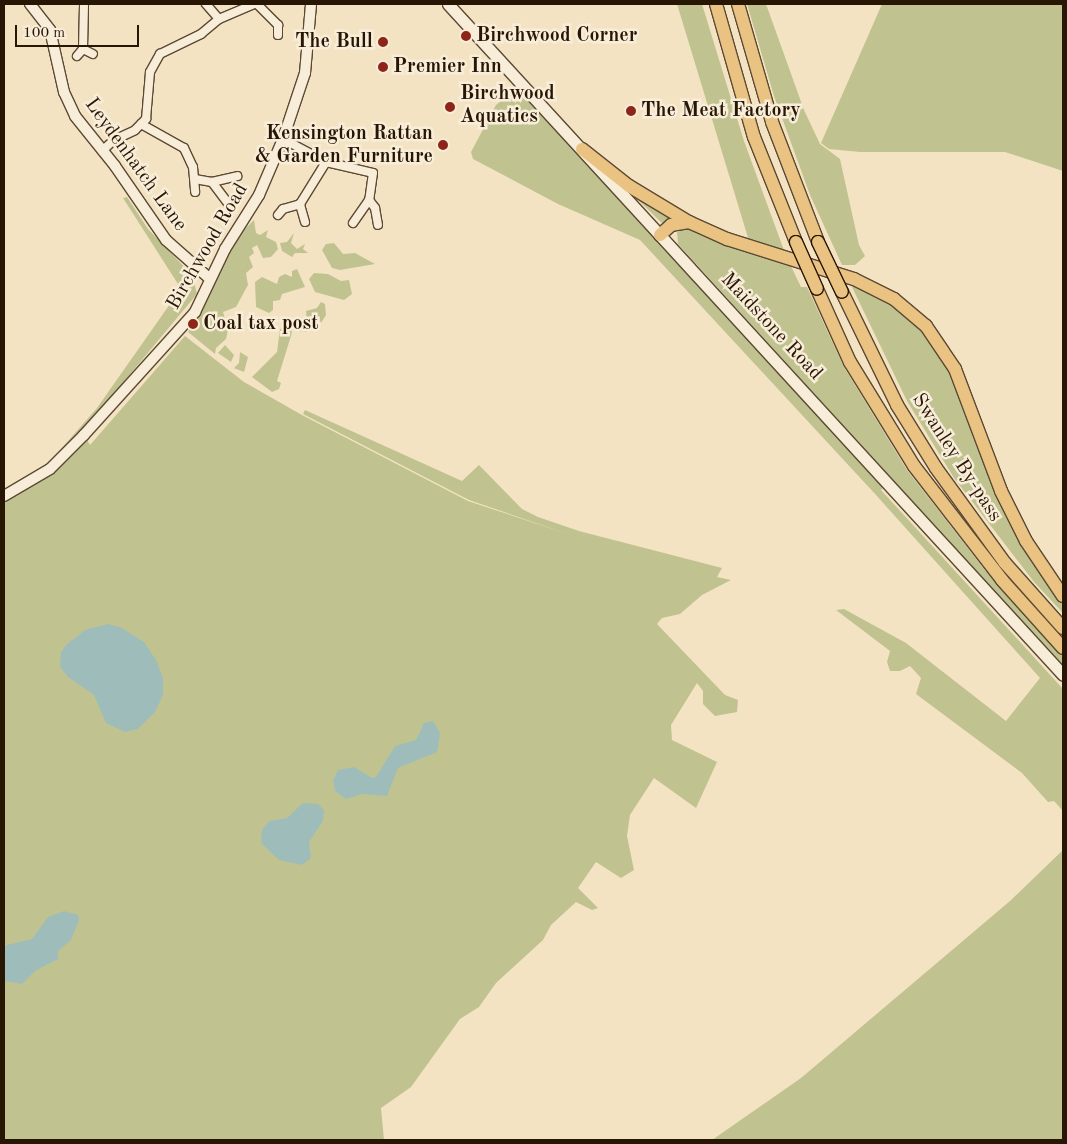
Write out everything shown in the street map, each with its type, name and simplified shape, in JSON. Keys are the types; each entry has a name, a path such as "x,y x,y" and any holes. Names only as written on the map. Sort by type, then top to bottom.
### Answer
{"highway":[{"name":"Swanley By-pass","path":"716,4 754,137 796,242 850,362 914,466 1002,580 1063,647"},
{"name":"Swanley By-pass","path":"738,4 772,122 818,242 897,405 936,468 1005,563 1063,628"},
{"path":"582,149 629,186 689,222 727,239 854,279 894,299 926,326 955,369 1001,491 1026,541 1063,596"},
{"path":"660,235 671,225 689,222"}],"main road":[{"name":"Maidstone Road","path":"449,5 1063,675"}],"street":[{"name":"Leydenhatch Lane","path":"30,4 50,30 64,92 75,116 166,240 210,278"},
{"path":"77,56 83,49 84,4"},
{"path":"206,4 219,19"},
{"path":"102,152 141,124 149,111 150,72 157,59 166,50 202,34 219,19 255,4 278,25 278,35"},
{"name":"Birchwood Road","path":"4,496 50,469 84,436 195,312 210,278 259,195 282,139 304,73 310,4"},
{"path":"83,49 93,54"},
{"path":"141,124 184,148 196,179 195,192"},
{"path":"282,139 326,162 372,173 369,200 353,223"},
{"path":"278,215 283,209 300,204 326,162"},
{"path":"196,179 212,182 237,176"},
{"path":"212,182 228,203"},
{"path":"369,200 375,208 378,225"},
{"path":"300,204 305,222"}],"green space":[{"path":"677,4 702,4 744,141 785,253 749,241"},
{"path":"747,4 766,4 804,110 820,144 840,159 859,245 865,256 855,265 842,265 810,195 774,96"},
{"path":"882,4 1063,4 1063,171 1005,152 860,152 829,149 821,143"},
{"path":"518,87 885,486 881,490 1063,689 1063,811 1054,801 1048,802 1022,773 916,694 921,678 910,666 900,671 890,671 887,662 890,651 836,610 844,609 906,643 1006,721 1040,678 876,495 640,240 558,204 473,159 471,152 496,105"},
{"path":"631,193 675,216 665,226"},
{"path":"127,197 148,229 192,275 197,294 96,415 53,458 97,408 177,294 178,284 123,198"},
{"path":"254,220 256,233 260,235 268,230 266,237 276,242 278,249 271,257 263,258 257,245 252,248 254,253 249,257 253,267 246,273 248,285 236,307 223,312 228,329 226,339 216,348 215,354 188,332 206,303 214,279 236,238"},
{"path":"686,228 790,264 801,287 807,287 844,367 907,470 984,569 1063,656 1063,667 678,244 677,232"},
{"path":"294,233 291,243 297,249 305,244 303,249 308,253 295,253 292,257 282,251 280,243 287,242"},
{"path":"334,243 343,254 355,253 375,264 340,270 332,268 322,250 326,244"},
{"path":"297,269 305,287 282,294 280,300 273,301 273,310 269,313 256,307 255,282 262,277 277,284 279,277 285,274 292,277 292,271"},
{"path":"314,273 328,274 341,281 349,280 352,294 344,300 315,292 309,279"},
{"path":"850,283 894,306 923,332 946,363 1038,569 1063,604 1063,613 1034,582 954,478 907,401"},
{"path":"321,302 325,304 326,315 321,323 317,321 306,332 298,331 307,323 306,311 317,308"},
{"path":"286,327 292,331 277,381 281,383 279,389 272,392 252,377 277,352 280,329"},
{"path":"185,336 244,382 302,415 468,501 568,534 469,500 303,414 305,410 462,481 479,465 522,509 538,517 579,531 722,568 717,577 731,580 702,595 680,614 662,618 657,624 725,695 738,700 737,712 715,716 703,704 703,691 697,683 671,725 672,740 717,762 696,808 654,778 630,815 627,836 634,870 621,878 596,862 578,888 598,908 592,910 576,902 551,925 543,940 496,983 479,1007 460,1019 411,1087 381,1108 384,1140 4,1140 4,500 52,475 87,440 90,445"},
{"path":"225,345 234,355 231,362 218,353"},
{"path":"240,352 248,357 244,372 234,368 239,363"},
{"path":"1063,850 1063,1140 712,1140 801,1078 1010,901"}],"water":[{"path":"108,624 122,628 144,642 156,660 163,678 163,695 155,712 138,729 125,732 106,723 94,695 68,677 60,667 61,652 66,645 85,630"},
{"path":"433,721 440,733 437,752 398,768 387,796 362,794 346,799 335,791 333,780 338,770 354,767 372,778 376,777 395,746 416,740 424,723"},
{"path":"303,803 318,804 324,810 323,821 309,842 311,858 302,865 279,860 261,843 262,830 269,821 287,818"},
{"path":"64,911 78,915 79,920 71,940 58,951 58,959 35,971 22,984 4,981 4,948 7,945 32,939 48,917"}],"place":[{"name":"Birchwood Corner","path":"466,36"},
{"name":"The Bull","path":"383,42"},
{"name":"Premier Inn","path":"383,67"},
{"name":"Birchwood Aquatics","path":"450,107"},
{"name":"The Meat Factory","path":"631,111"},
{"name":"Kensington Rattan & Garden Furniture","path":"443,145"},
{"name":"Coal tax post","path":"193,324"}]}
